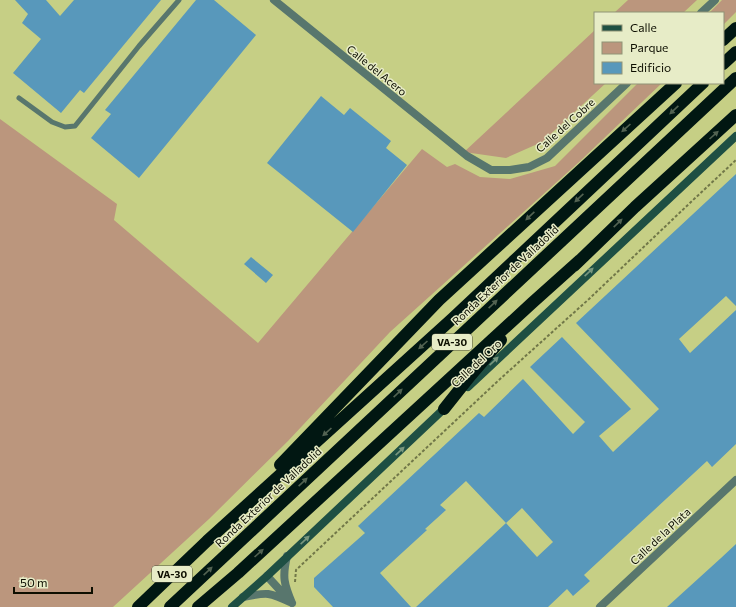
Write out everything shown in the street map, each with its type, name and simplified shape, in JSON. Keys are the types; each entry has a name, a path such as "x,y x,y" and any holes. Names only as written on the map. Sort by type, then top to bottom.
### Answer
{"highway":[{"path":"724,39 736,28"},
{"path":"724,63 736,52"},
{"name":"Ronda Exterior de Valladolid","path":"170,607 736,78"},
{"path":"207,541 439,300 675,84"},
{"name":"Ronda Exterior de Valladolid","path":"138,607 207,541 452,320 702,84"},
{"path":"198,607 580,260 736,115"},
{"path":"444,408 504,337 580,260"}],"street":[{"name":"Calle del Acero","path":"274,0 466,156"},
{"path":"702,12 715,0"},
{"name":"Calle del Cobre","path":"466,156 491,170 510,170 530,167 547,158 626,84"},
{"name":"Calle del Oro","path":"232,607 267,576 444,408 736,136"},
{"name":"Calle de la Plata","path":"600,607 736,480"},
{"path":"288,556 284,571 285,586 294,605"},
{"path":"267,576 294,605"},
{"path":"243,597 263,593 272,594 294,605"}],"lane":[{"path":"19,98 52,122 65,127 75,126 139,46 179,0"}],"path":[{"path":"287,591 295,585 296,570 301,565 500,379 589,299 736,160"}],"green space":[{"path":"628,0 697,0 684,12 615,12"},
{"path":"722,0 736,0 736,12 724,24 724,12 710,12"},
{"path":"594,31 594,84 605,84 542,142 506,158 464,152"},
{"path":"637,84 661,84 578,163 390,332 288,441 209,519 113,607 0,607 0,119 117,204 114,220 258,343 422,149 447,167 455,164 480,177 510,179 555,166"}],"building":[{"path":"15,0 46,0 60,16 74,0 161,0 84,93 80,90 61,113 13,73 41,39 22,23 28,14"},
{"path":"196,0 214,0 256,35 139,178 91,138 111,114 105,110"},
{"path":"321,96 344,115 350,108 391,141 386,148 407,165 353,232 267,163"},
{"path":"736,174 736,306 726,296 679,339 690,353 736,310 736,444 712,467 707,461 584,575 590,581 573,596 567,589 548,607 416,607 506,523 466,481 440,505 446,510 425,529 427,530 380,573 411,607 333,607 314,587 314,578 365,533 358,526 479,413 484,417 523,379 573,434 585,422 530,367 562,337 631,409 599,436 613,452 659,409 576,323","holes":["522,508 553,542 537,557 506,523"]},
{"path":"251,257 273,275 266,283 244,264"},
{"path":"736,544 736,607 667,607 721,558"}]}
